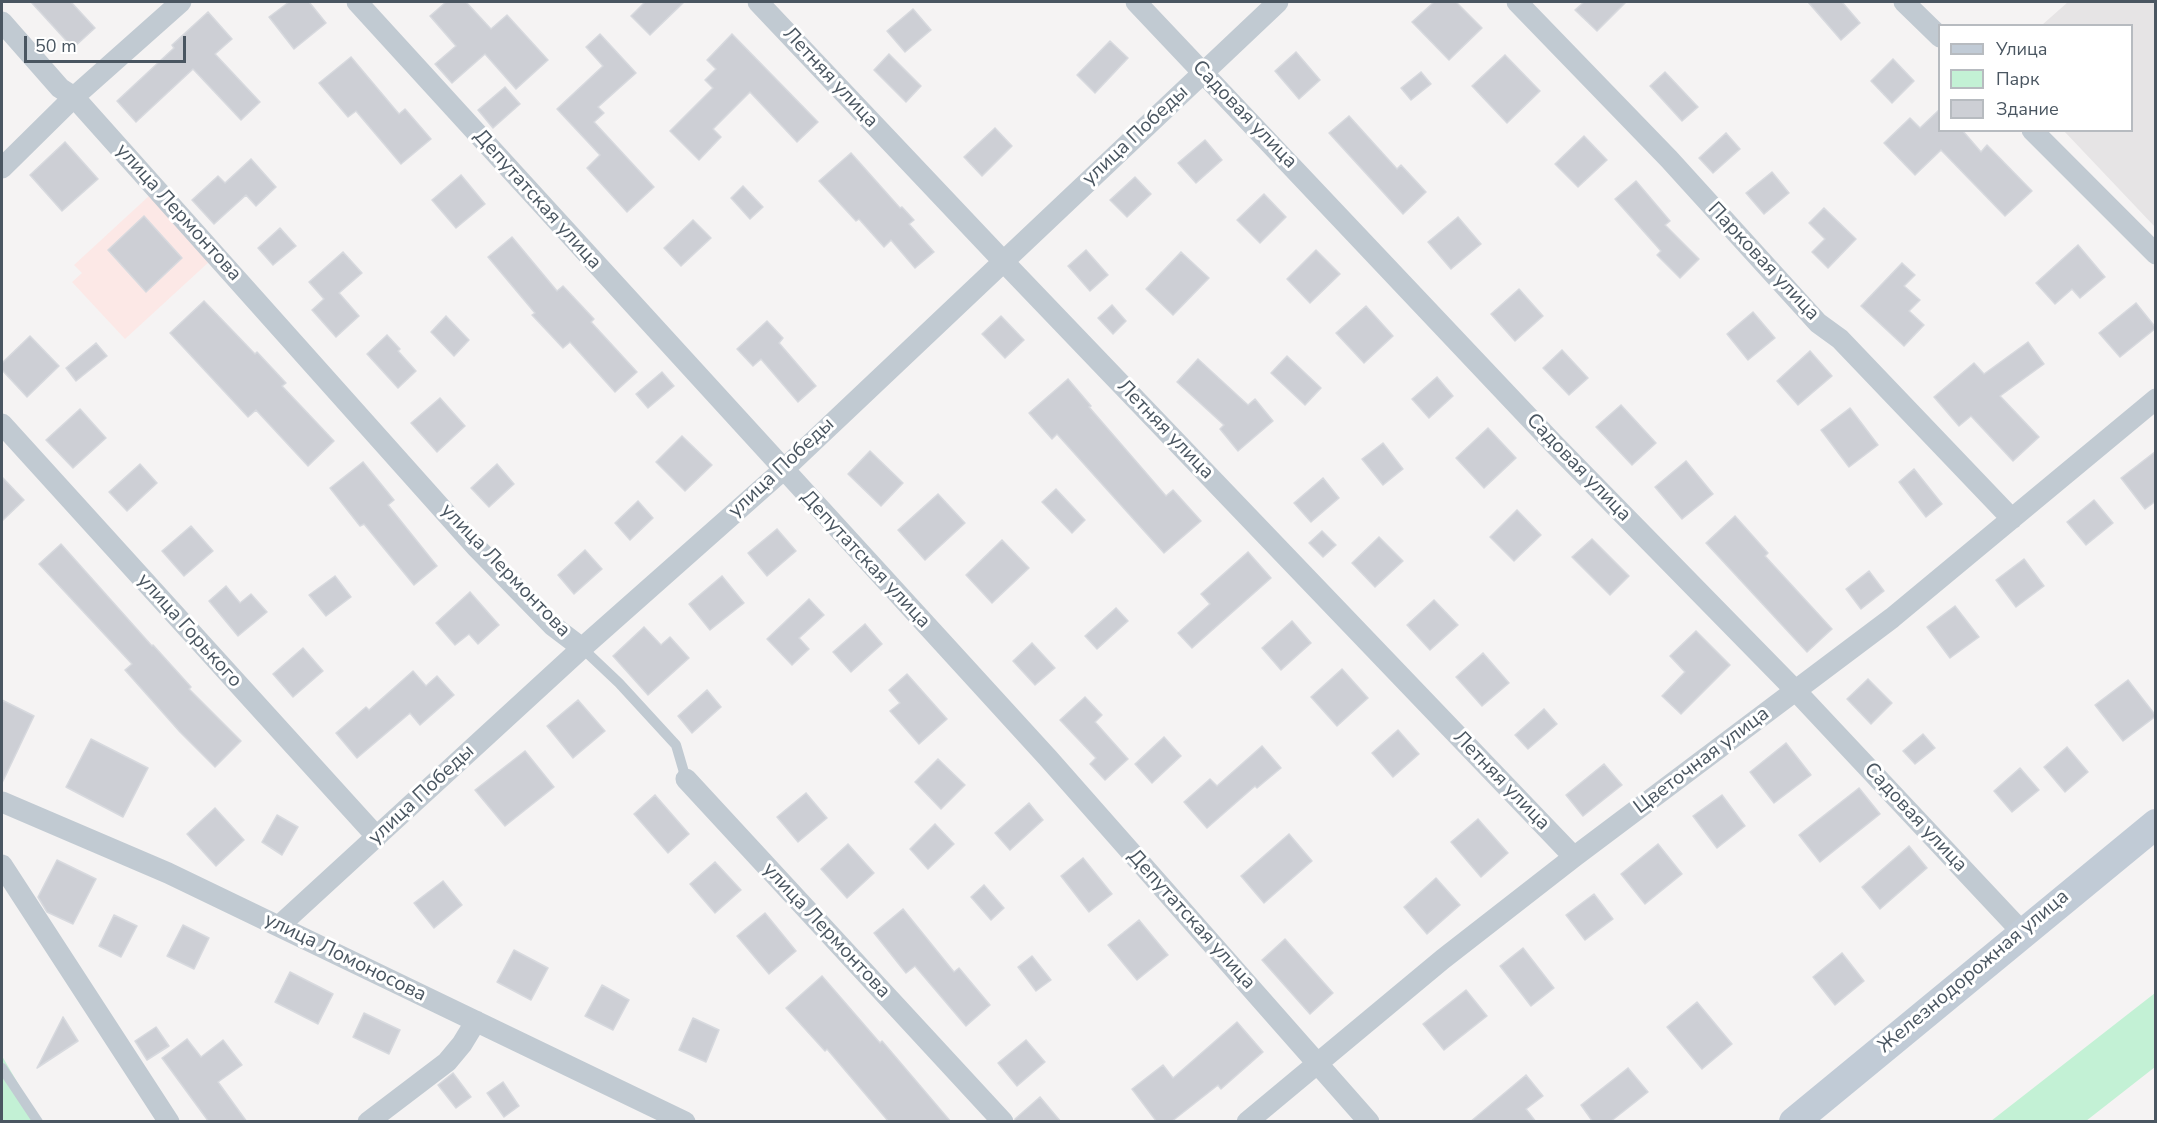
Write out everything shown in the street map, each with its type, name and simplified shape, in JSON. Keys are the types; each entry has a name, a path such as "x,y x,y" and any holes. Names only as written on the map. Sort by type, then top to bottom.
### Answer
{"main road":[{"name":"Железнодорожная улица","path":"1794,1122 2156,824"}],"street":[{"path":"2,168 74,97 181,2"},
{"name":"Депутатская улица","path":"357,2 1048,759 1369,1122"},
{"name":"Летняя улица","path":"758,2 1574,856"},
{"name":"Садовая улица","path":"1136,2 1554,444 1795,690 2022,932"},
{"name":"улица Победы","path":"279,926 582,648 783,470 1278,2"},
{"name":"Парковая улица","path":"1517,2 1669,159 1818,323 1840,339 2012,519"},
{"path":"1904,2 1938,35"},
{"name":"улица Лермонтова","path":"2,22 60,88 74,97 477,548 553,626 582,648"},
{"path":"2034,132 2156,254"},
{"name":"Цветочная улица","path":"1247,1122 1443,959 1574,856 1892,618 2156,399"},
{"name":"улица Горького","path":"2,424 377,837"},
{"name":"улица Лермонтова","path":"686,779 1003,1122"},
{"name":"улица Ломоносова","path":"2,802 168,873 685,1122"},
{"path":"2,865 169,1122"},
{"path":"368,1122 447,1062 462,1044 476,1021"}],"lane":[{"name":"улица Лермонтова","path":"582,648 619,683 676,745 686,779"},
{"path":"2,1068 38,1122"}],"shaded area":[{"path":"2068,2 2155,2 2155,227 2065,132 2133,132 2133,24 2043,24"},
{"path":"150,195 210,261 125,339 72,282 82,273 74,265"}],"green space":[{"path":"2155,993 2155,1067 2086,1121 1991,1121"},
{"path":"2,1056 40,1121 2,1121"}],"building":[{"path":"31,2 71,2 95,28 73,48"},
{"path":"289,2 309,2 326,23 294,49 269,17"},
{"path":"446,2 466,2 491,29 507,15 548,60 516,89 485,54 452,83 435,64 456,46 430,16"},
{"path":"645,2 684,2 650,35 631,16"},
{"path":"1434,2 1456,2 1482,28 1449,60 1412,22"},
{"path":"1584,2 1626,2 1597,31 1575,10"},
{"path":"1808,2 1842,2 1860,23 1841,40"},
{"path":"913,9 931,30 905,52 887,31"},
{"path":"208,12 232,39 215,54 260,102 241,120 193,69 136,122 117,101 174,48 172,45"},
{"path":"600,34 636,73 598,107 604,113 594,122 654,187 627,212 587,168 600,155 557,109 603,66 586,47"},
{"path":"732,34 818,122 797,142 750,92 713,129 721,137 699,160 670,131 713,88 705,80 716,69 707,60"},
{"path":"1110,41 1128,58 1095,93 1077,75"},
{"path":"1296,52 1320,80 1299,99 1275,71"},
{"path":"889,54 921,86 906,102 874,70"},
{"path":"1505,55 1540,91 1507,123 1472,86"},
{"path":"351,57 399,114 405,109 431,139 401,164 356,111 348,117 319,83"},
{"path":"1893,59 1914,81 1892,103 1871,81"},
{"path":"1421,72 1431,84 1411,100 1401,88"},
{"path":"1665,72 1698,107 1682,121 1650,86"},
{"path":"505,87 520,104 493,128 478,110"},
{"path":"1938,111 1938,132 1964,132 1981,152 1987,145 2032,191 2005,216 1941,150 1915,175 1884,143 1910,118 1920,128"},
{"path":"1349,116 1397,169 1401,165 1426,192 1403,214 1329,133"},
{"path":"995,128 1012,146 982,176 964,157"},
{"path":"1726,133 1740,149 1713,173 1699,158"},
{"path":"1584,136 1607,160 1578,187 1555,164"},
{"path":"1205,140 1222,160 1196,183 1178,163"},
{"path":"65,142 98,179 62,211 30,175"},
{"path":"851,153 900,208 902,207 914,220 909,224 934,252 915,268 891,240 884,247 859,219 856,221 819,181"},
{"path":"251,159 276,187 256,206 246,195 214,224 192,200 218,176 225,183"},
{"path":"1772,172 1789,193 1764,214 1746,193"},
{"path":"461,175 485,204 456,228 432,200"},
{"path":"1135,177 1151,194 1127,217 1110,200"},
{"path":"1636,181 1670,221 1665,225 1699,259 1680,278 1657,255 1661,251 1615,199"},
{"path":"743,186 763,207 750,219 731,198"},
{"path":"1264,194 1286,217 1260,243 1237,220"},
{"path":"1824,208 1856,239 1828,268 1812,252 1825,239 1809,223"},
{"path":"144,216 182,258 146,292 108,250"},
{"path":"1458,217 1481,244 1451,269 1428,242"},
{"path":"693,220 711,238 681,266 664,248"},
{"path":"280,228 296,246 273,265 258,248"},
{"path":"512,237 557,291 563,286 594,319 591,322 637,372 615,392 570,342 563,348 532,315 535,313 488,257"},
{"path":"2078,245 2105,277 2080,298 2072,289 2055,304 2036,283"},
{"path":"1086,250 1108,275 1090,291 1068,266"},
{"path":"1316,250 1340,274 1310,303 1287,279"},
{"path":"343,252 362,273 339,293 359,316 336,337 312,310 324,299 309,282"},
{"path":"1181,252 1209,278 1173,315 1146,289"},
{"path":"1902,263 1915,275 1904,286 1920,300 1909,311 1924,325 1904,346 1861,306"},
{"path":"1519,289 1543,316 1515,341 1491,314"},
{"path":"204,301 286,383 282,386 334,441 308,466 256,410 248,417 170,333"},
{"path":"2136,303 2156,328 2120,357 2099,333"},
{"path":"1112,305 1126,321 1113,334 1098,318"},
{"path":"1366,306 1393,336 1364,363 1336,333"},
{"path":"1753,312 1775,338 1748,360 1727,334"},
{"path":"446,316 469,340 454,356 431,332"},
{"path":"1001,316 1024,340 1005,358 982,334"},
{"path":"767,321 783,338 779,343 816,386 798,402 761,359 753,366 737,349"},
{"path":"387,335 416,371 398,388 367,354"},
{"path":"30,336 59,366 27,397 2,370 2,363"},
{"path":"2028,342 2044,364 2000,396 2039,437 2013,461 1971,416 1959,426 1934,397 1974,363 1984,374"},
{"path":"96,343 107,356 76,381 66,368"},
{"path":"1562,350 1588,378 1569,395 1543,368"},
{"path":"1810,351 1832,376 1798,405 1777,381"},
{"path":"1287,356 1321,388 1305,405 1271,373"},
{"path":"1198,359 1248,405 1255,399 1273,421 1238,451 1220,429 1224,425 1177,382"},
{"path":"662,372 674,386 648,408 636,394"},
{"path":"1437,377 1453,396 1429,418 1412,399"},
{"path":"1068,379 1091,406 1089,407 1166,496 1173,490 1201,521 1164,553 1057,434 1052,439 1029,413"},
{"path":"440,398 465,426 437,452 411,423"},
{"path":"1621,405 1656,443 1632,465 1596,427"},
{"path":"1850,408 1878,445 1849,467 1821,430"},
{"path":"80,409 106,438 73,468 46,440"},
{"path":"1488,428 1516,458 1484,488 1456,458"},
{"path":"682,436 712,465 685,491 656,462"},
{"path":"1383,443 1403,469 1383,485 1362,459"},
{"path":"870,451 903,483 881,506 848,474"},
{"path":"2156,451 2156,501 2145,509 2121,478"},
{"path":"1686,461 1713,494 1682,519 1655,487"},
{"path":"363,462 394,500 388,505 437,566 414,585 364,524 360,526 330,488"},
{"path":"140,464 157,483 127,511 109,492"},
{"path":"497,464 514,484 489,507 471,488"},
{"path":"1914,469 1942,504 1926,517 1899,482"},
{"path":"2,477 24,500 2,521"},
{"path":"1323,478 1339,498 1311,522 1294,503"},
{"path":"1056,489 1085,520 1072,533 1042,502"},
{"path":"938,494 965,523 925,560 898,530"},
{"path":"2094,500 2113,523 2086,545 2067,522"},
{"path":"638,501 653,518 630,540 615,523"},
{"path":"1517,510 1541,535 1514,561 1490,537"},
{"path":"1735,516 1768,553 1765,556 1832,629 1807,652 1706,543"},
{"path":"191,526 213,551 184,576 162,551"},
{"path":"777,529 796,551 767,576 748,553"},
{"path":"1322,531 1336,545 1323,557 1309,543"},
{"path":"1379,537 1403,561 1375,587 1352,563"},
{"path":"1592,539 1629,576 1610,595 1572,557"},
{"path":"1002,540 1029,568 992,603 966,575"},
{"path":"61,544 191,687 189,689 241,741 215,767 180,732 125,670 132,664 39,564"},
{"path":"585,550 602,569 574,594 558,575"},
{"path":"1248,552 1271,578 1192,648 1178,633 1210,604 1201,594"},
{"path":"2024,559 2044,586 2016,607 1996,580"},
{"path":"1869,571 1884,591 1861,609 1846,589"},
{"path":"335,576 351,597 326,616 309,595"},
{"path":"722,576 744,603 710,630 689,604"},
{"path":"226,586 240,603 251,594 267,612 238,636 209,601"},
{"path":"470,592 499,625 478,644 469,634 455,645 436,623"},
{"path":"809,599 824,615 799,638 809,649 792,665 767,639"},
{"path":"1434,600 1458,625 1430,650 1407,625"},
{"path":"1955,606 1979,637 1950,658 1927,627"},
{"path":"1116,608 1128,621 1097,649 1085,636"},
{"path":"1292,621 1311,643 1281,670 1262,648"},
{"path":"865,624 882,644 851,672 833,652"},
{"path":"644,627 661,645 670,637 689,658 648,695 613,656"},
{"path":"1696,631 1730,665 1681,714 1662,696 1685,672 1670,656"},
{"path":"1032,643 1055,668 1035,685 1013,661"},
{"path":"303,648 323,671 293,697 273,674"},
{"path":"1483,653 1509,683 1482,706 1456,677"},
{"path":"1342,669 1368,698 1337,726 1311,697"},
{"path":"413,671 426,686 437,676 454,695 420,725 410,713 357,758 336,733 366,707 369,710"},
{"path":"907,674 947,719 919,744 890,711 900,703 889,690"},
{"path":"1868,679 1892,703 1871,724 1847,699"},
{"path":"2128,680 2156,716 2123,741 2095,705"},
{"path":"707,690 721,707 692,733 678,716"},
{"path":"1085,697 1102,715 1095,722 1128,759 1105,780 1090,764 1096,758 1060,720"},
{"path":"2,700 34,716 2,783"},
{"path":"578,700 605,731 573,758 547,726"},
{"path":"1544,709 1557,724 1528,749 1515,735"},
{"path":"1398,730 1419,754 1393,777 1372,753"},
{"path":"1923,734 1935,748 1915,764 1903,751"},
{"path":"1164,737 1181,756 1152,783 1135,764"},
{"path":"91,739 148,768 123,817 66,787"},
{"path":"1786,743 1811,775 1774,803 1750,772"},
{"path":"1262,746 1281,768 1257,788 1255,786 1207,828 1184,802 1210,779 1217,786"},
{"path":"2067,747 2088,772 2065,792 2044,767"},
{"path":"525,751 554,787 505,826 475,790"},
{"path":"938,759 965,785 941,809 915,782"},
{"path":"1604,764 1622,785 1583,816 1566,795"},
{"path":"2020,768 2039,790 2012,812 1994,791"},
{"path":"1859,788 1880,814 1820,862 1799,835"},
{"path":"806,793 827,818 798,842 777,817"},
{"path":"655,795 689,834 668,853 634,814"},
{"path":"1722,795 1745,826 1717,848 1693,816"},
{"path":"1029,803 1043,820 1010,850 995,833"},
{"path":"215,808 244,840 216,866 187,834"},
{"path":"277,815 298,827 282,855 262,842"},
{"path":"1478,819 1508,853 1481,877 1451,842"},
{"path":"935,824 954,844 928,869 910,849"},
{"path":"1289,834 1312,861 1264,903 1241,876"},
{"path":"848,844 874,873 847,898 821,869"},
{"path":"1658,844 1682,874 1645,904 1621,874"},
{"path":"1909,846 1927,868 1880,909 1862,887"},
{"path":"1083,858 1112,894 1089,912 1061,876"},
{"path":"57,860 96,879 73,924 47,912 38,897"},
{"path":"715,862 741,890 715,913 690,884"},
{"path":"1436,878 1460,905 1427,934 1404,907"},
{"path":"443,881 462,905 434,928 414,903"},
{"path":"984,885 1004,908 991,920 971,897"},
{"path":"1594,894 1613,919 1585,940 1566,915"},
{"path":"903,909 954,972 959,968 990,1005 966,1026 915,966 906,973 874,933"},
{"path":"765,913 796,951 769,974 737,936"},
{"path":"114,915 137,926 121,957 99,946"},
{"path":"1139,920 1168,955 1137,980 1108,945"},
{"path":"183,925 209,938 194,969 167,956"},
{"path":"1285,939 1333,993 1310,1014 1262,960"},
{"path":"1523,948 1554,988 1531,1006 1500,966"},
{"path":"514,950 548,968 531,1000 497,982"},
{"path":"1842,953 1864,981 1835,1005 1813,977"},
{"path":"1032,956 1051,980 1036,991 1018,967"},
{"path":"290,972 333,994 318,1024 275,1002"},
{"path":"822,976 880,1043 882,1041 951,1122 889,1122 827,1049 825,1051 786,1008"},
{"path":"602,985 629,1000 613,1030 585,1016"},
{"path":"1466,990 1487,1016 1444,1050 1423,1024"},
{"path":"1697,1002 1732,1044 1702,1069 1667,1027"},
{"path":"364,1013 400,1030 389,1054 353,1037"},
{"path":"63,1017 78,1041 37,1068"},
{"path":"693,1018 719,1030 706,1062 679,1050"},
{"path":"1237,1022 1263,1052 1221,1089 1218,1085 1171,1122 1157,1122 1132,1089 1163,1065 1173,1078"},
{"path":"156,1027 169,1046 147,1060 135,1041"},
{"path":"187,1039 201,1057 223,1040 242,1065 218,1082 247,1122 209,1122 162,1058"},
{"path":"1026,1040 1045,1062 1017,1086 998,1063"},
{"path":"1628,1068 1648,1092 1610,1122 1593,1122 1581,1105"},
{"path":"453,1073 471,1097 456,1108 438,1085"},
{"path":"1526,1075 1543,1096 1526,1109 1536,1122 1470,1122"},
{"path":"503,1082 519,1106 504,1117 487,1093"},
{"path":"1040,1097 1061,1122 1015,1122 1015,1119"}]}
